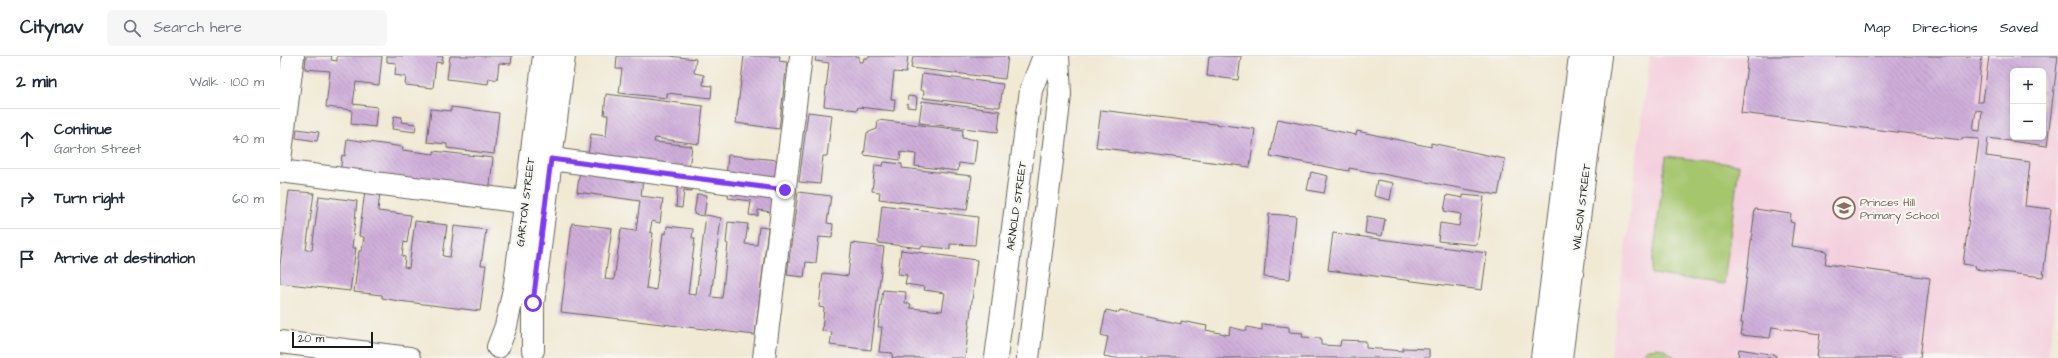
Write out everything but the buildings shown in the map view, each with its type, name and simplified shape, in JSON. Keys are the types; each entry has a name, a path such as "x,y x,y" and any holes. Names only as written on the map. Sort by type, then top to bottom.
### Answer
{"street":[{"path":"280,160 293,56"},
{"name":"GARTON STREET","path":"541,158 544,56"},
{"name":"GARTON STREET","path":"493,352 512,302 535,204 541,158 564,56"},
{"path":"764,358 802,56"},
{"name":"ARNOLD STREET","path":"996,358 1031,90 1044,56"},
{"path":"1028,358 1060,95 1058,56"},
{"name":"WILSON STREET","path":"1542,358 1580,56"},
{"name":"WILSON STREET","path":"1561,358 1600,56"},
{"path":"541,158 785,190"},
{"path":"280,172 535,204"},
{"name":"GARTON STREET","path":"535,204 533,303 537,356"},
{"path":"280,342 409,358"},
{"path":"493,352 517,343 537,356"}],"shaded area":[{"name":"Princes Hill Primary School","path":"1650,56 2058,56 2058,278 2048,358 1611,358"}],"green space":[{"path":"1666,156 1739,165 1724,284 1651,274"},
{"path":"1648,349 1664,349 1676,358 1636,358"}],"place":[{"name":"Princes Hill Primary School","path":"1844,208"}],"route":[{"path":"533,303 551,159 785,190"}]}
